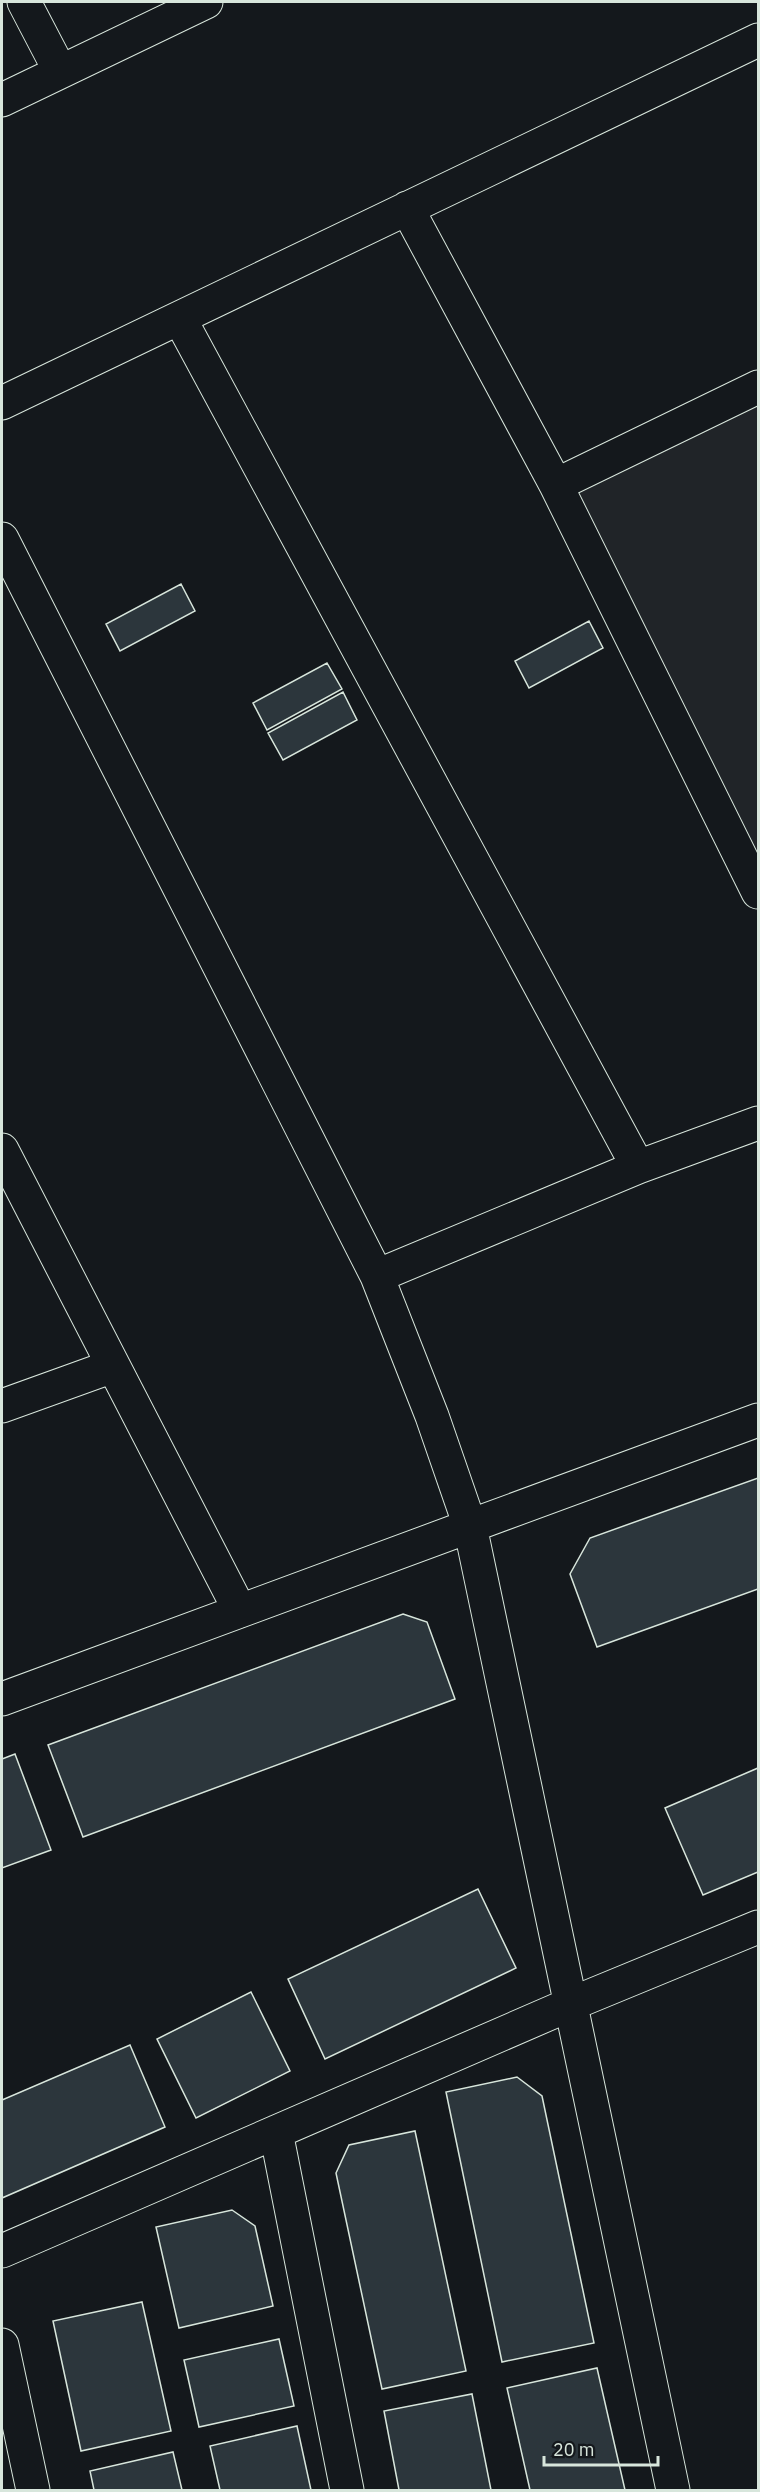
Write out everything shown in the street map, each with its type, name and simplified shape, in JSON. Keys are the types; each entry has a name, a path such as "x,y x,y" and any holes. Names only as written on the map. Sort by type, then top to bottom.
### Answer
{"street":[{"path":"24,2 60,71"},
{"path":"2,100 206,2"},
{"path":"2,403 759,40"},
{"path":"407,208 556,485 759,892"},
{"path":"180,319 638,1167"},
{"path":"556,485 759,387"},
{"path":"2,539 377,1276 432,1416 470,1526 673,2490"},
{"path":"377,1276 638,1167 759,1122"},
{"path":"2,1150 240,1611"},
{"path":"2,1407 113,1366"},
{"path":"2,1699 759,1420"},
{"path":"2,2251 571,2004 759,1927"},
{"path":"276,2132 347,2490"},
{"path":"2,2344 33,2490"}],"shaded area":[{"path":"758,387 758,892 556,485"}],"building":[{"path":"181,584 195,611 120,651 106,624"},
{"path":"589,621 603,648 529,688 515,661"},
{"path":"327,663 342,689 267,730 253,703"},
{"path":"343,692 357,720 283,760 268,733"},
{"path":"758,1478 758,1589 597,1647 570,1574 590,1538"},
{"path":"403,1614 427,1622 455,1699 83,1837 48,1745"},
{"path":"15,1754 51,1850 2,1868 2,1759"},
{"path":"758,1768 758,1872 703,1895 665,1808"},
{"path":"478,1889 516,1968 325,2059 288,1979"},
{"path":"251,1992 290,2071 196,2118 157,2039"},
{"path":"130,2045 165,2127 2,2198 2,2100"},
{"path":"517,2077 542,2096 594,2343 502,2362 446,2092"},
{"path":"415,2131 466,2371 382,2389 336,2173 349,2145"},
{"path":"232,2210 255,2226 273,2306 179,2328 156,2227"},
{"path":"142,2302 171,2431 81,2451 53,2321"},
{"path":"279,2339 294,2406 199,2427 184,2360"},
{"path":"597,2368 625,2490 530,2490 507,2388"},
{"path":"472,2394 491,2490 399,2490 384,2411"},
{"path":"297,2426 311,2490 220,2490 210,2446"},
{"path":"173,2452 182,2490 94,2490 90,2471"}]}
